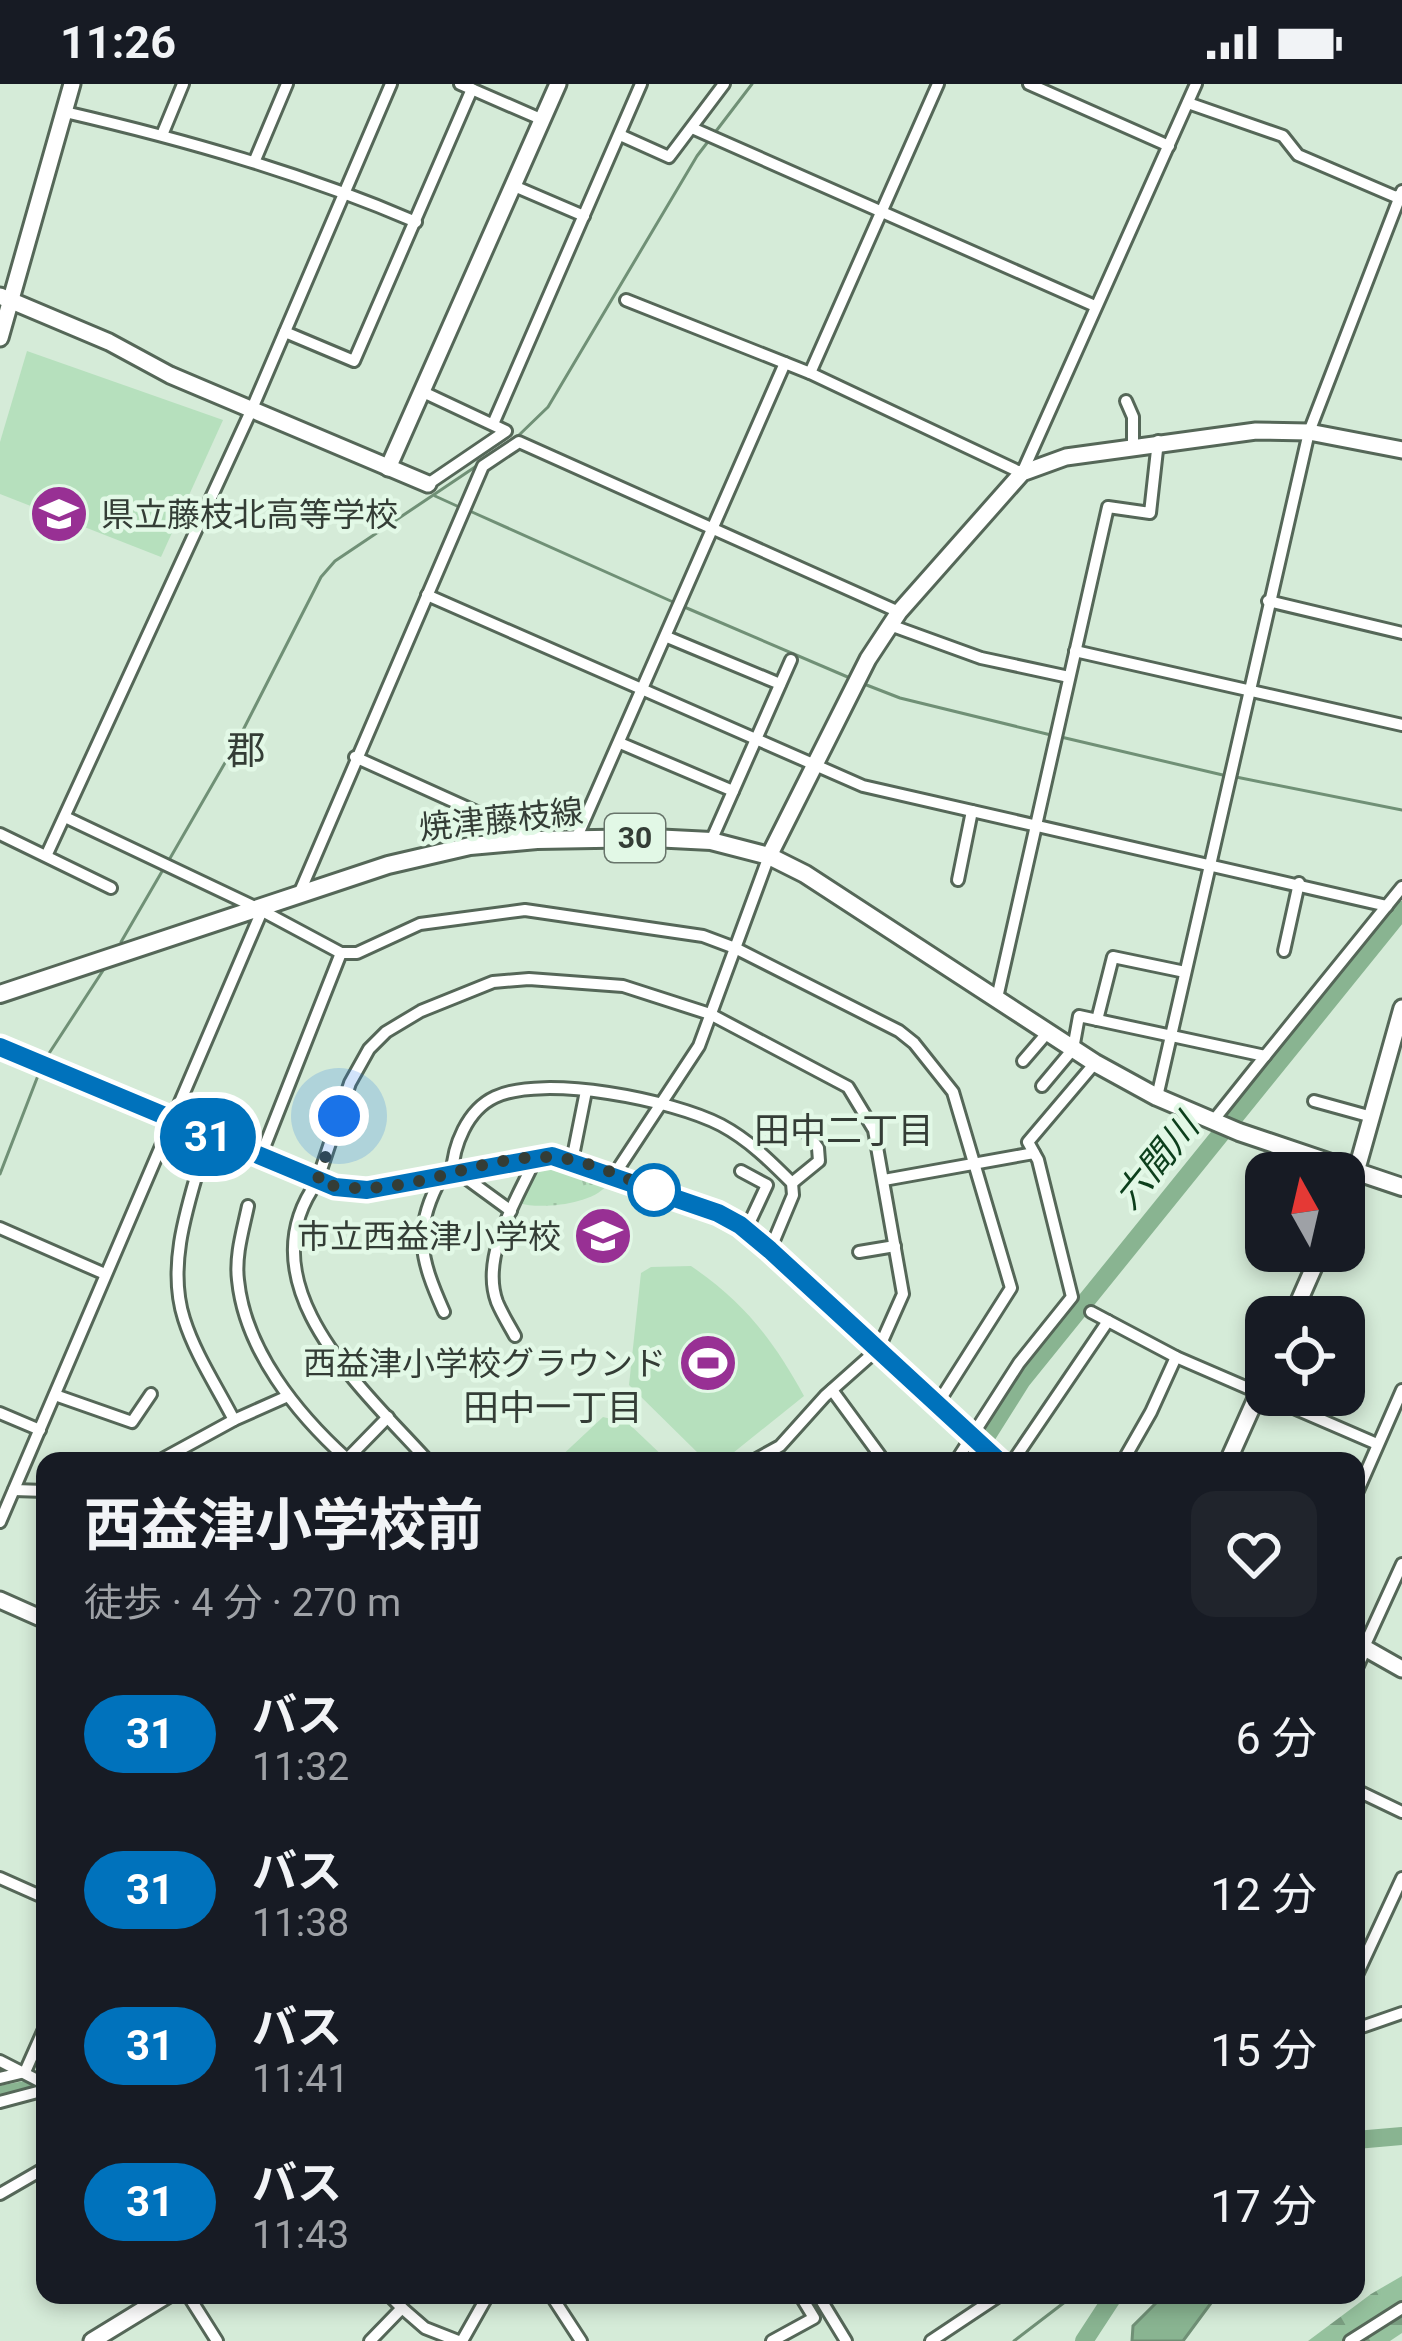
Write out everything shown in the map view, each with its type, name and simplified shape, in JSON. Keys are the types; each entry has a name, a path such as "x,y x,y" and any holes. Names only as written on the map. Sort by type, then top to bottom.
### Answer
{"main road":[{"name":"焼津藤枝線","path":"0,994 438,852 537,840 711,841 769,856 805,874 1095,1063 1156,1097 1298,1152"},
{"name":"30","path":"1365,1175 1402,1187"}],"street":[{"path":"0,338 5,299 72,84"},
{"path":"161,135 183,84"},
{"path":"255,160 287,84"},
{"path":"46,854 251,411 391,84"},
{"path":"388,468 558,84"},
{"path":"493,424 641,84"},
{"path":"620,135 669,157 724,84"},
{"path":"810,373 938,84"},
{"path":"1029,84 1169,146"},
{"path":"614,1175 699,1046 769,856 854,683 895,619 1022,473 1196,84"},
{"path":"285,332 354,361 416,222 466,86 542,120"},
{"path":"1188,104 1283,136 1298,155 1396,197 1401,193"},
{"path":"64,112 255,160 416,222"},
{"path":"692,128 1094,306"},
{"path":"514,186 584,216"},
{"path":"1156,1097 1309,432 1401,193"},
{"path":"5,299 33,307 251,411 428,484 506,431 423,392"},
{"path":"626,300 810,373 1022,473"},
{"path":"576,839 785,363"},
{"path":"1126,400 1133,417 1133,445"},
{"path":"1022,473 1049,460 1256,430 1309,432 1402,450"},
{"path":"997,998 1108,507 1150,513 1157,441"},
{"path":"299,894 483,466 519,442 981,658 1069,677"},
{"path":"471,456 483,466"},
{"path":"427,595 863,786 1387,906"},
{"path":"1268,601 1402,632"},
{"path":"667,637 780,684"},
{"path":"1075,651 1402,725"},
{"path":"711,841 790,660"},
{"path":"620,743 733,791"},
{"path":"355,757 537,840"},
{"path":"958,880 972,811"},
{"path":"65,817 341,953 357,952 420,924 524,910 703,936 898,1031 914,1043 952,1092 1011,1288 938,1403"},
{"path":"0,834 111,888"},
{"path":"1284,951 1299,883"},
{"path":"1215,1121 1402,887"},
{"path":"0,1522 259,911"},
{"path":"260,1158 341,953"},
{"path":"1096,1020 1113,957 1185,972"},
{"path":"420,1452 328,1348 302,1300 293,1236 317,1182 350,1083 369,1049 386,1033 454,994 493,982 529,979 623,986 710,1015 848,1087 874,1130 903,1294 879,1348 769,1452"},
{"path":"1362,1152 1402,1008"},
{"path":"1042,1086 1073,1049 1079,1016 1265,1056"},
{"path":"1023,1061 1048,1032"},
{"path":"0,1047 317,1182 367,1190 536,1157 572,1161 718,1213 770,1250 983,1447 1019,1363 1072,1297 1028,1142 1095,1063"},
{"path":"444,1312 425,1266 421,1235 429,1199 451,1175 452,1156 464,1130 492,1098 514,1090 586,1091 661,1104 718,1124 755,1146 792,1183 793,1195 770,1250"},
{"path":"572,1161 586,1091"},
{"path":"1314,1101 1372,1117"},
{"path":"792,1183 819,1161 818,1148 807,1133"},
{"path":"208,1136 183,1229 178,1295 193,1343 234,1420"},
{"path":"884,1180 1034,1154"},
{"path":"515,1336 496,1300 493,1282 498,1246 536,1157"},
{"path":"741,1171 767,1185 746,1229"},
{"path":"451,1175 512,1211"},
{"path":"248,1206 238,1252 241,1298 258,1346 288,1396 340,1452"},
{"path":"0,1228 105,1274"},
{"path":"859,1252 895,1246"},
{"path":"1091,1312 1245,1387"},
{"path":"1019,1452 1108,1321"},
{"path":"1128,1452 1176,1357"},
{"path":"832,1390 877,1452"},
{"path":"55,1395 131,1423 151,1394"},
{"path":"175,1452 288,1396"},
{"path":"1365,1474 1401,1396"},
{"path":"0,1413 40,1430"},
{"path":"1232,1452 1248,1416"},
{"path":"1312,1416 1377,1444"},
{"path":"354,1452 388,1417"},
{"path":"14,1490 36,1491"},
{"path":"1365,1640 1402,1564"},
{"path":"0,1600 36,1616"},
{"path":"1365,1648 1402,1669"},
{"path":"1365,1794 1402,1812"},
{"path":"0,1878 36,1894"},
{"path":"1365,1958 1402,1878"},
{"path":"1365,2026 1402,2013"},
{"path":"25,2072 36,2047"},
{"path":"0,2061 36,2080"},
{"path":"0,2078 25,2072"},
{"path":"0,2102 36,2090"},
{"path":"0,2194 36,2173"},
{"path":"92,2341 152,2304"},
{"path":"194,2304 217,2341"},
{"path":"398,2304 425,2328 460,2341 483,2304"},
{"path":"557,2304 580,2341"},
{"path":"772,2341 814,2318 805,2304"},
{"path":"823,2304 846,2341"},
{"path":"931,2341 986,2304"},
{"path":"370,2341 402,2308"},
{"path":"1350,2341 1402,2308"}],"green space":[{"path":"27,351 223,420 161,557 0,494 0,442"},
{"path":"535,1163 605,1179 606,1186 565,1204 519,1203"},
{"name":"西益津小学校グラウンド","path":"691,1266 727,1294 781,1357 804,1396 734,1452 697,1452 629,1385 641,1273 651,1267"},
{"path":"603,1417 628,1423 659,1452 566,1452"},
{"path":"1402,2276 1402,2333 1390,2341 1308,2341 1358,2304 1365,2304 1371,2294"}],"shaded area":[{"path":"1155,2304 1210,2304 1183,2341 1132,2341 1133,2326"}],"waterway":[{"path":"518,436 548,407 697,156 752,84"},
{"path":"169,860 237,742 321,577 335,561 481,463"},
{"path":"435,496 457,506"},
{"path":"472,512 673,602"},
{"path":"682,606 850,678"},
{"path":"864,684 900,698 1051,735"},
{"path":"1061,737 1227,776"},
{"path":"1236,777 1402,810"},
{"path":"121,942 164,868"},
{"name":"六間川","path":"977,1452 1022,1380 1402,910"},
{"path":"46,1058 104,969"},
{"path":"0,1174 39,1073"},
{"name":"六間川","path":"0,2095 36,2088"},
{"path":"1365,2139 1402,2136"},
{"path":"1014,2341 1062,2304"},
{"path":"1084,2341 1108,2304"}],"bus line":[{"name":"31","path":"0,1047 335,1187 367,1190 552,1156 718,1213 770,1250 989,1452"}],"place":[{"name":"県立藤枝北高等学校","path":"59,514"},
{"name":"市立西益津小学校","path":"603,1236"},
{"name":"西益津小学校グラウンド","path":"708,1363"}],"district":[{"name":"郡","path":"246,750"},
{"name":"田中二丁目","path":"844,1130"},
{"name":"田中一丁目","path":"553,1407"}],"route":[{"path":"339,1116 317,1182 335,1187 367,1190 552,1156 654,1190"}]}
